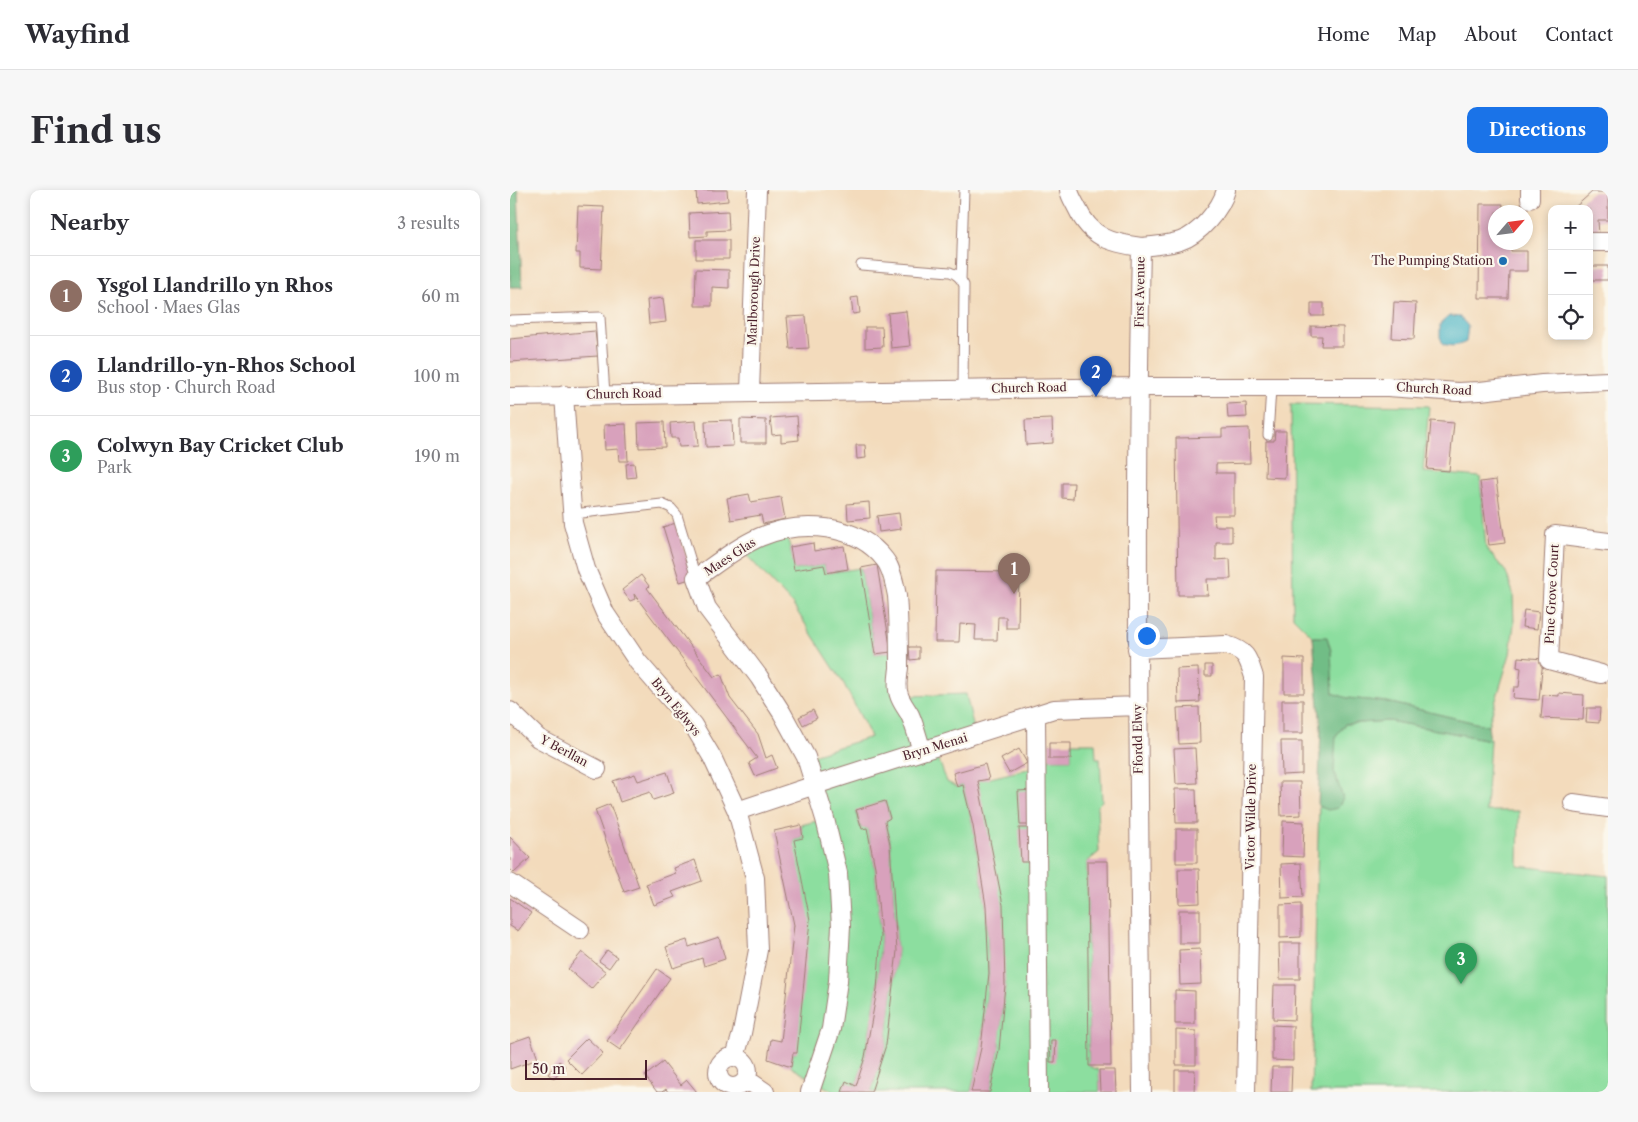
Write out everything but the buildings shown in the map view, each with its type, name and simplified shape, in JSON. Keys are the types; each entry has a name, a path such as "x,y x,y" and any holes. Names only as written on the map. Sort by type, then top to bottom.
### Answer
{"street":[{"name":"Marlborough Drive","path":"750,392 757,190"},
{"path":"1069,190 1079,213 1091,230 1103,238 1120,244 1141,247"},
{"name":"First Avenue","path":"1138,387 1141,247 1164,246 1182,241 1197,231 1213,215 1223,201 1226,190"},
{"path":"1593,242 1608,242"},
{"name":"Church Road","path":"510,397 1138,387 1388,387 1472,392 1542,384 1608,381"},
{"name":"Ffordd Elwy","path":"1138,387 1137,648 1142,1092"},
{"name":"Bryn Eglwys","path":"564,395 573,523 586,569 605,612 638,662 693,725 712,757 737,811 755,878 758,950 742,1033 735,1057"},
{"name":"Maes Glas","path":"810,1092 831,1029 838,982 841,926 838,873 806,757 782,712 759,677 707,608 696,578 740,548 760,537 785,530 814,527 833,528 873,546 886,562 893,579 899,631 898,694 910,716 922,751"},
{"name":"Pine Grove Court","path":"1601,674 1549,660 1555,534 1608,542"},
{"name":"Victor Wilde Drive","path":"1137,648 1226,644 1239,649 1248,660 1254,677 1246,1092"},
{"name":"Bryn Menai","path":"737,811 815,784 1054,709 1138,706"},
{"name":"Y Berllan","path":"510,711 538,738 597,769"},
{"path":"1036,715 1039,1092"},
{"path":"1573,802 1608,808"},
{"path":"510,883 580,930"},
{"path":"730,1057 735,1057 744,1062 747,1067 746,1079 740,1085 724,1084 719,1078 718,1068 721,1062 730,1057"},
{"path":"746,1079 765,1092"}],"lane":[{"path":"961,280 964,190"},
{"path":"861,265 950,272 961,280 964,285 963,389"},
{"path":"512,320 600,317 605,395"},
{"path":"1268,435 1271,388"},
{"path":"573,514 651,504 662,504 671,508 677,515 696,578"}],"green space":[{"path":"510,190 518,190 522,287 510,287"},
{"path":"1291,404 1429,406 1423,472 1480,477 1486,548 1506,572 1513,593 1514,624 1510,654 1488,726 1387,702 1347,698 1332,693 1331,651 1327,638 1313,637 1293,617"},
{"path":"785,530 795,570 824,565 826,573 861,568 875,654 891,652 898,693 909,696 966,694 975,734 934,747 947,782 957,787 963,785 973,826 986,906 989,973 981,1048 971,1092 871,1092 886,1045 897,951 890,844 885,821 890,818 885,801 856,811 861,828 867,828 875,867 881,936 877,990 865,1057 856,1086 846,1081 842,1092 834,1092 791,1067 793,1053 796,1053 794,840 803,838 801,825 825,819 806,757 871,737 844,684 793,605 740,548"},
{"path":"1313,637 1327,637 1331,651 1333,693 1347,698 1387,702 1488,726 1490,740 1389,721 1345,724 1336,736 1334,771 1343,798 1338,808 1328,810 1318,806 1321,729"},
{"path":"1389,721 1490,740 1486,811 1519,811 1518,866 1608,876 1608,1092 1311,1092 1321,729 1345,724"},
{"path":"1071,743 1095,743 1096,758 1100,758 1102,801 1097,806 1099,852 1087,862 1089,1066 1099,1070 1100,1092 990,1092 998,1054 1005,985 978,781 1036,767 1049,759 1071,759"}],"water":[{"path":"1449,316 1460,317 1468,326 1466,342 1455,346 1443,344 1440,337 1440,324"}],"place":[{"name":"The Pumping Station","path":"1503,261"},
{"name":"Llandrillo-yn-Rhos School","path":"1096,397"},
{"name":"Ysgol Llandrillo yn Rhos","path":"1014,594"},
{"name":"Colwyn Bay Cricket Club","path":"1461,984"}]}
